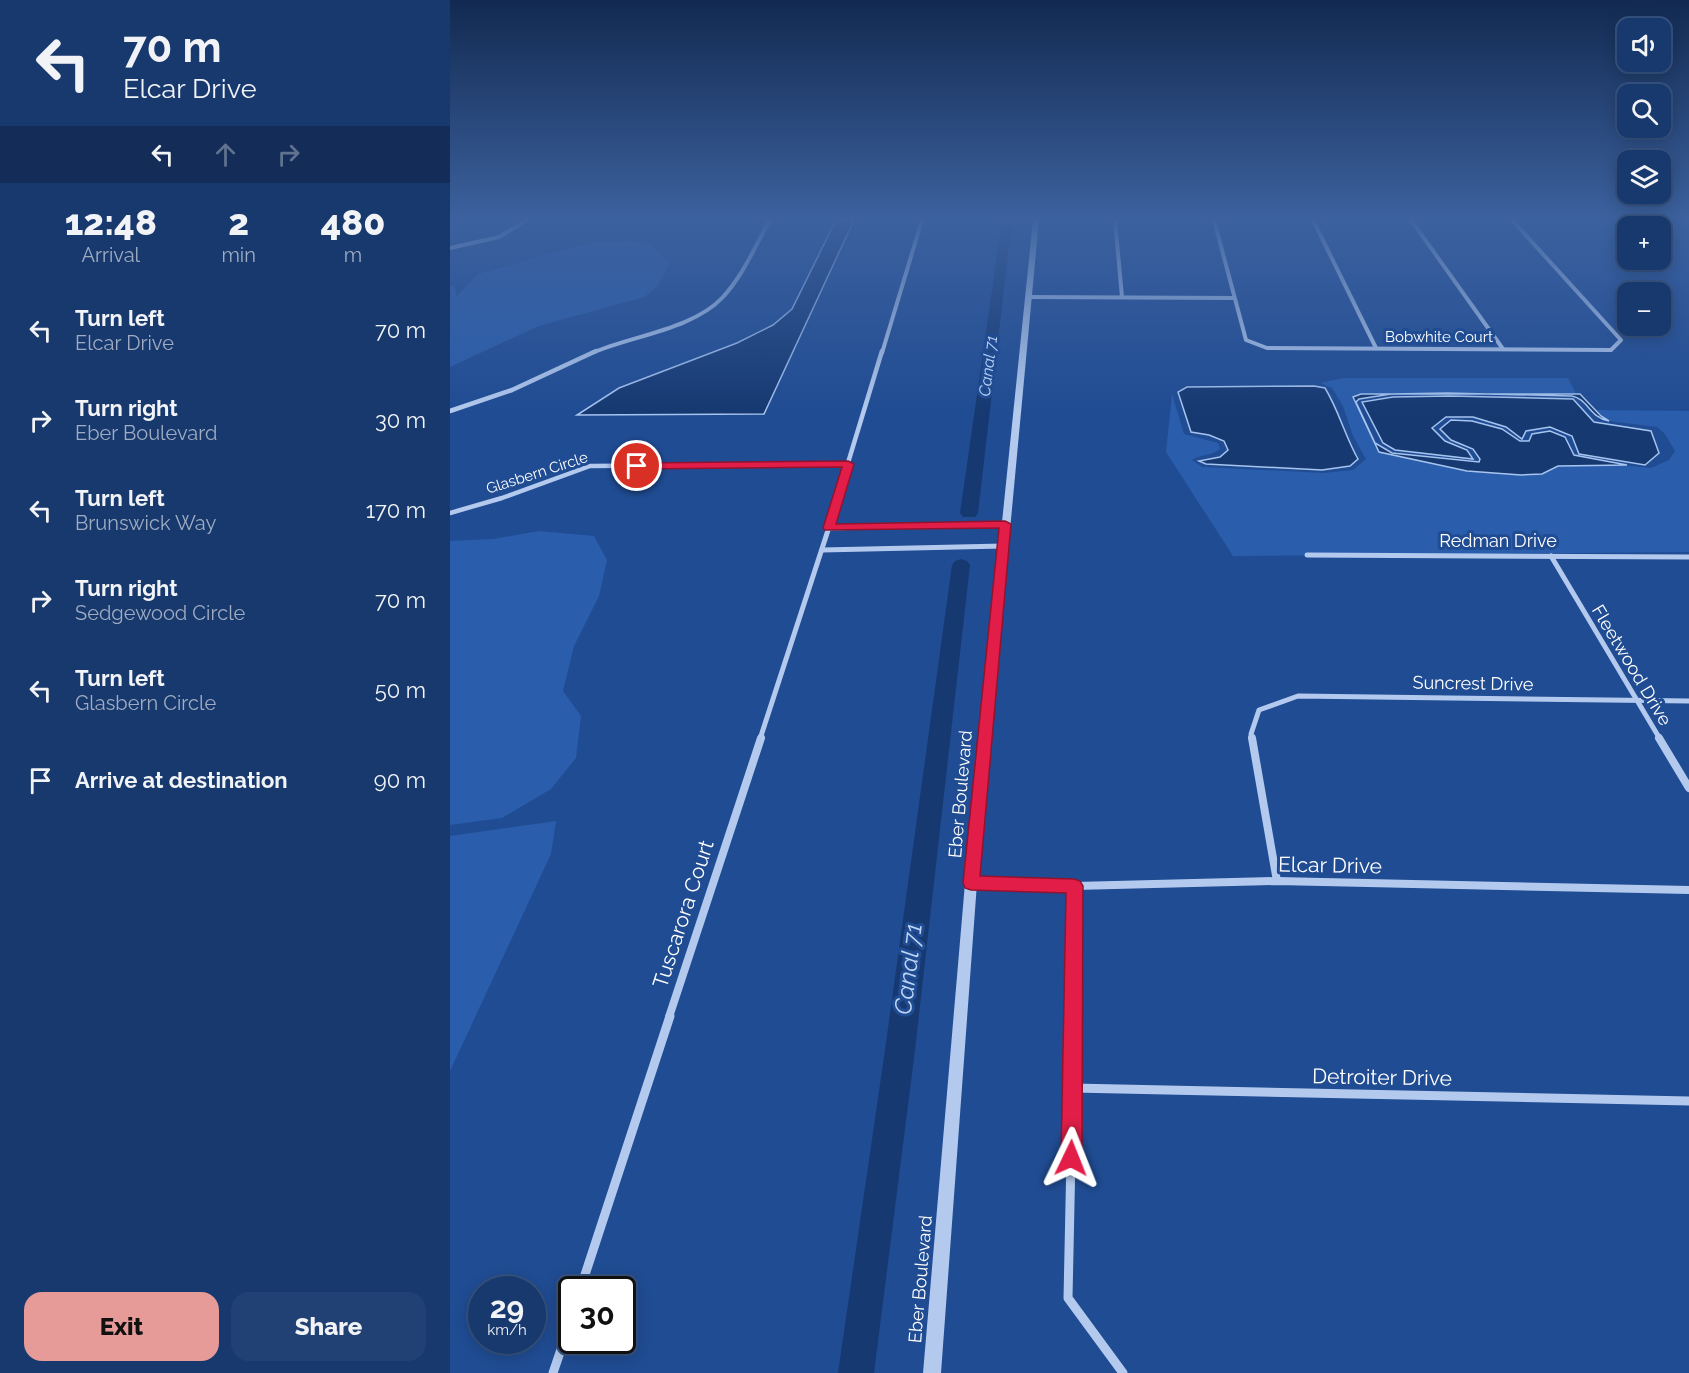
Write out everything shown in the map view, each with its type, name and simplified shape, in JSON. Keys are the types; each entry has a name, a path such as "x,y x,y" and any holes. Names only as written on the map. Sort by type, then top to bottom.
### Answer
{"street":[{"path":"450,411 511,391 605,347 690,320 712,307 726,294 732,284"},
{"name":"Tuscarora Court","path":"585,1276 822,550 903,284"},
{"name":"Eber Boulevard","path":"932,1373 971,883 1030,284"},
{"path":"1121,284 1122,297"},
{"path":"1029,297 1233,298 1230,284"},
{"path":"1345,284 1376,348"},
{"path":"1457,284 1503,349"},
{"name":"Bobwhite Court","path":"1233,298 1246,340 1267,348 1611,350 1621,340 1570,284"},
{"name":"Glasbern Circle","path":"450,513 502,498 590,466 848,464"},
{"path":"829,528 1005,524"},
{"path":"822,550 1003,546"},
{"name":"Redman Drive","path":"1306,555 1689,557"},
{"name":"Fleetwood Drive","path":"1551,556 1689,788"},
{"name":"Suncrest Drive","path":"1277,881 1251,734 1259,710 1298,696 1689,700"},
{"name":"Elcar Drive","path":"971,883 1074,886 1277,881 1689,890"},
{"path":"1074,886 1073,1088 1068,1298 1123,1373"},
{"name":"Detroiter Drive","path":"1073,1088 1689,1101"},
{"path":"553,1373 559,1354"}],"shaded area":[{"path":"468,284 659,284 644,297 539,326 450,367 450,286 454,285 457,296"},
{"path":"804,284 824,284 764,414 577,415 619,388 737,343 773,325 792,309"},
{"path":"1342,378 1568,378 1576,394 1362,394 1353,397 1379,452 1467,471 1542,474 1558,466 1612,464 1651,468 1669,460 1675,451 1665,434 1657,427 1609,421 1595,410 1689,411 1689,552 1233,556 1166,452 1172,394 1184,434 1218,443 1220,449 1217,451 1192,460 1202,467 1323,473 1353,470 1366,459 1353,436 1343,406 1332,388 1320,383"},
{"path":"1314,386 1325,388 1358,459 1350,466 1322,470 1206,464 1199,461 1220,457 1228,450 1224,441 1209,435 1191,432 1178,392 1187,387"},
{"path":"1448,393 1489,394 1391,394"},
{"path":"1361,394 1391,394 1359,399 1356,402 1375,443 1392,453 1479,462 1480,459 1473,449 1451,440 1440,429 1451,420 1472,421 1502,429 1520,441 1529,441 1532,434 1550,431 1565,437 1574,455 1627,465 1558,466 1542,474 1521,475 1467,471 1379,452 1353,397"},
{"path":"1489,394 1580,394 1609,421 1597,416 1582,401 1572,396"},
{"path":"1393,397 1573,399 1594,422 1651,431 1659,453 1645,465 1579,454 1572,436 1550,427 1526,431 1522,439 1506,427 1473,417 1446,417 1432,428 1445,441 1467,450 1473,459 1395,450 1383,443 1362,402"},
{"path":"539,531 594,536 607,560 599,596 574,646 563,691 581,716 576,758 551,789 502,818 450,825 450,541 493,539"},
{"path":"556,821 551,854 450,1071 450,836"}],"waterway":[{"name":"Canal 71","path":"969,513 1000,284"},
{"name":"Canal 71","path":"856,1373 900,1050 961,565"}],"route":[{"path":"637,466 848,464 829,528 953,527 1005,524 971,883 1074,886 1071,1158"}]}
